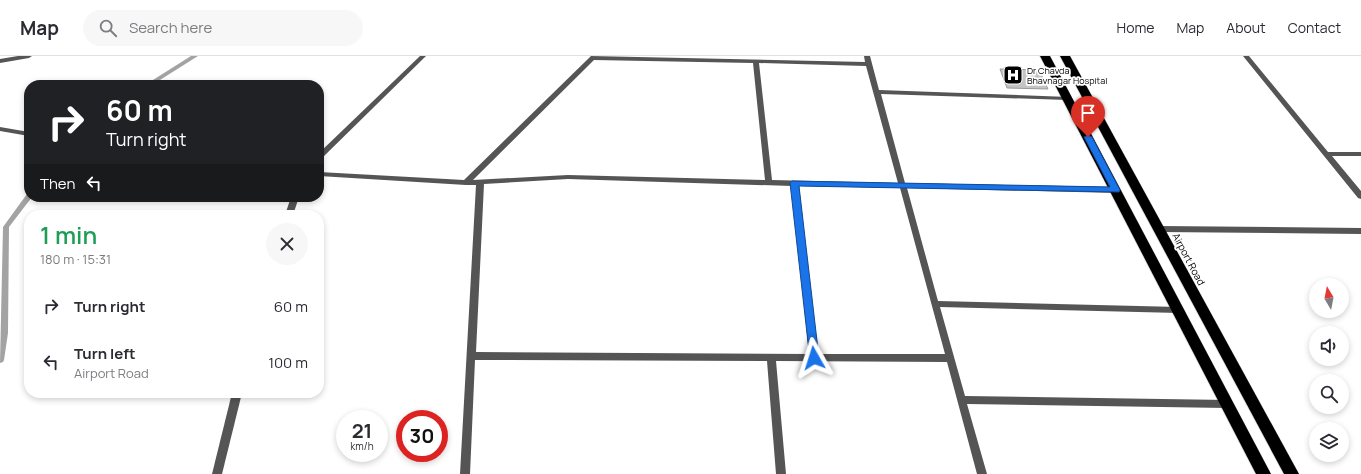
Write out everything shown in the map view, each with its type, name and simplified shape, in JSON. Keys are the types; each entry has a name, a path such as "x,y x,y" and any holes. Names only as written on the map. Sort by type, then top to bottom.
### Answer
{"highway":[{"path":"1045,56 1264,474"},
{"name":"Airport Road","path":"1065,56 1292,474"}],"street":[{"path":"0,61 29,56"},
{"path":"324,152 423,56"},
{"path":"867,56 982,474"},
{"path":"1246,56 1361,196"},
{"path":"466,183 593,57 727,58 756,61 798,59 869,64"},
{"path":"756,61 768,182"},
{"path":"876,92 1067,98"},
{"path":"0,129 24,133"},
{"path":"1326,154 1361,154"},
{"path":"324,174 466,183 568,177 1116,190"},
{"path":"466,474 480,182"},
{"path":"795,183 814,358"},
{"path":"1159,228 1361,231"},
{"path":"935,304 1178,310"},
{"path":"471,356 950,358"},
{"path":"771,357 781,474"},
{"path":"217,474 236,398"},
{"path":"962,400 1227,404"}],"building":[{"path":"1000,69 1039,70 1048,89 1007,88"}],"waterway":[{"path":"156,80 195,56"},
{"path":"0,360 4,333 6,227 25,202"}],"place":[{"name":"Dr Chavda Bhavnagar Hospital","path":"1013,75"}],"route":[{"path":"814,358 795,183 1116,190 1088,137"}]}
